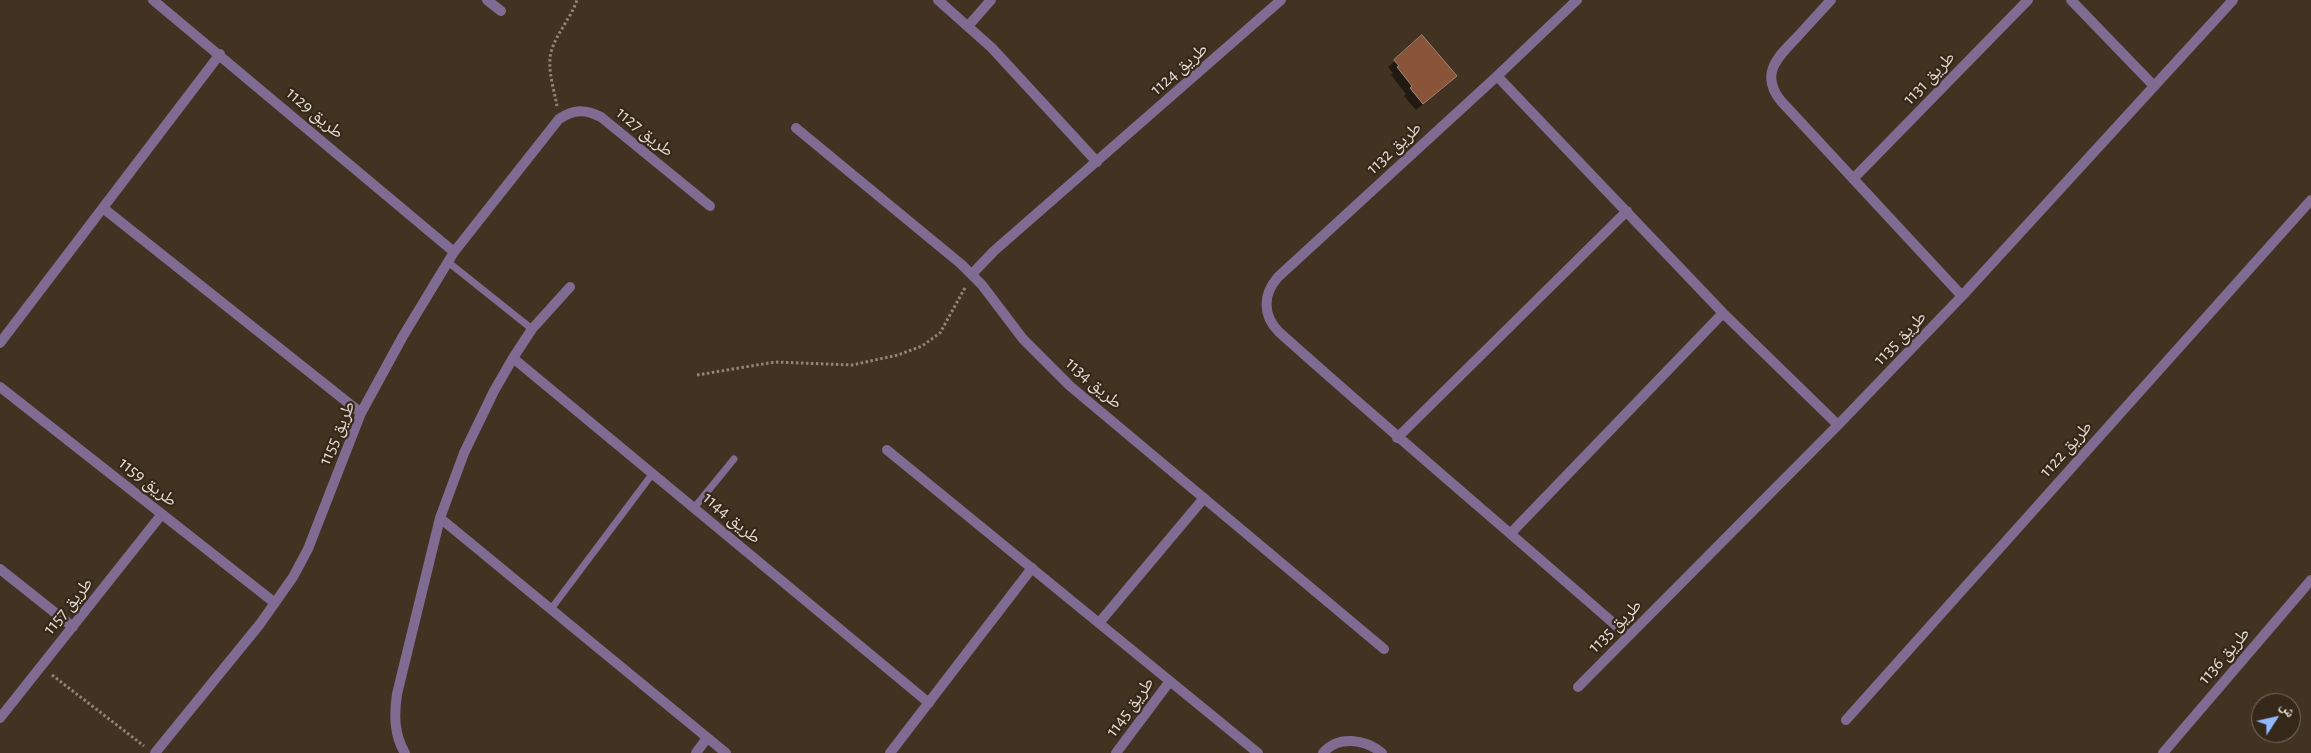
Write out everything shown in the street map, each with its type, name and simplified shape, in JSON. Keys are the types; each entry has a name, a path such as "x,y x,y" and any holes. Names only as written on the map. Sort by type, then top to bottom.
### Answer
{"street":[{"name":"طريق 1129","path":"153,0 220,54 454,252"},
{"path":"487,0 501,10"},
{"path":"938,0 969,25 1098,162"},
{"path":"969,25 990,0"},
{"name":"طريق 1124","path":"972,274 994,251 1281,0"},
{"name":"طريق 1132","path":"1577,0 1271,284 1267,294 1266,311 1278,332 1397,438 1511,533 1628,636"},
{"path":"1831,0 1777,59 1773,66 1772,82 1777,95 1962,296"},
{"name":"طريق 1131","path":"1853,179 2028,0"},
{"path":"2071,0 2154,86"},
{"name":"طريق 1135","path":"1578,687 1838,425 1962,296 2233,0"},
{"path":"0,343 220,54"},
{"path":"1497,76 1724,313 1838,425"},
{"name":"طريق 1127","path":"556,122 569,113 580,110 591,112 601,117 710,206"},
{"name":"طريق 1155","path":"155,753 275,603 308,550 362,413 403,336 454,252 556,122"},
{"name":"طريق 1134","path":"796,128 972,274 1023,339 1046,363 1384,649"},
{"name":"طريق 1122","path":"1846,720 2311,200"},
{"path":"103,208 362,413"},
{"path":"1397,438 1627,211"},
{"path":"405,753 396,731 394,713 440,518 464,454 494,391 532,329 570,287"},
{"path":"1511,533 1724,313"},
{"name":"طريق 1144","path":"513,358 929,703"},
{"name":"طريق 1159","path":"0,387 275,603"},
{"path":"887,450 1258,753"},
{"path":"1099,623 1204,498"},
{"name":"طريق 1157","path":"0,718 162,514"},
{"path":"440,518 726,753"},
{"path":"890,753 1032,568"},
{"path":"0,569 73,627"},
{"name":"طريق 1136","path":"2163,753 2311,580"},
{"name":"طريق 1145","path":"1116,753 1170,681"},
{"path":"696,753 707,738"},
{"path":"1323,753 1328,746 1346,741 1365,743 1382,753"}],"lane":[{"path":"448,262 532,329"},
{"path":"694,508 734,458"},
{"path":"551,609 653,473"}],"path":[{"path":"556,122 550,63 552,50 573,12 577,0"},
{"path":"697,374 775,362 852,365 898,355 922,346 940,333 972,274"},
{"path":"42,666 145,747"}],"building":[{"path":"1422,35 1457,76 1423,104 1410,88 1412,86 1397,67 1399,66 1394,60"}]}
